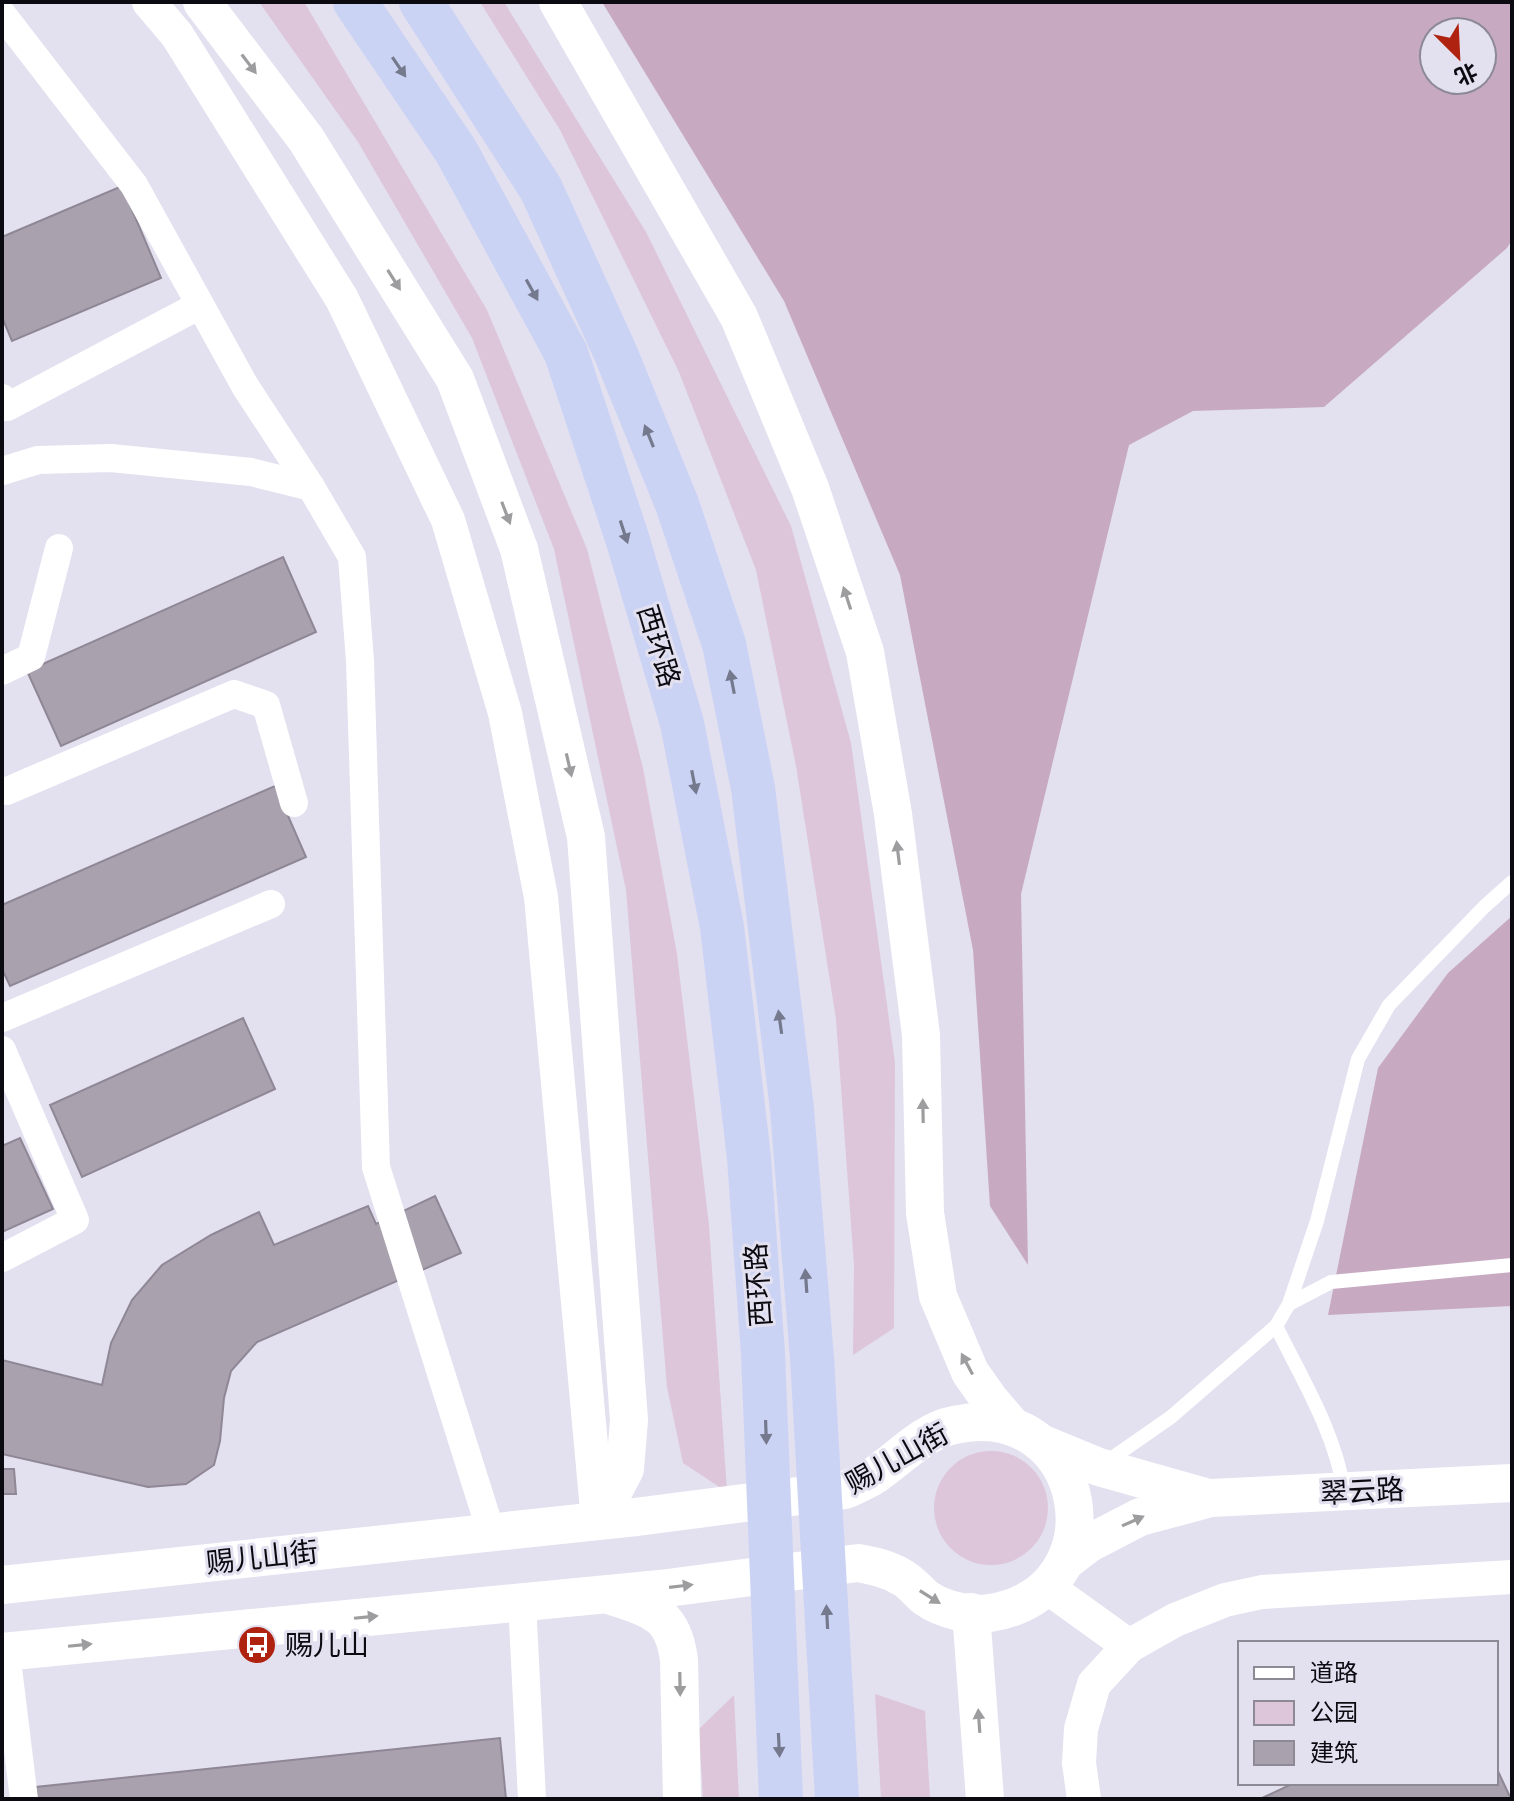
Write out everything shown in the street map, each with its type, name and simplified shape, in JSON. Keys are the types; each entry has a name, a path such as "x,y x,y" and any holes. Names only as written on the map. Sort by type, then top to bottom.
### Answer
{"highway":[{"name":"西环路","path":"355,2 456,151 566,353 628,541 682,723 722,927 749,1158 763,1354 781,1799"},
{"name":"西环路","path":"421,2 541,189 616,354 677,504 724,644 753,788 792,1109 812,1358 837,1799"}],"main road":[{"path":"202,2 306,139 455,379 519,549 586,837 596,956 629,1420 625,1469 598,1521"},
{"path":"558,2 739,317 810,488 865,652 893,814 921,1035 925,1213 938,1296 970,1372 989,1399 1062,1468 1074,1497 1075,1530 1056,1574"},
{"name":"赐儿山街","path":"2,1585 598,1521 845,1490 869,1479 922,1440 950,1425 981,1421 1027,1435"},
{"path":"1027,1435 1099,1467 1211,1498"},
{"name":"翠云路","path":"1211,1498 1512,1483"},
{"path":"3,1642 522,1602 858,1563 883,1567 905,1579 928,1599 957,1611 988,1613 1020,1605 1088,1544 1140,1517 1211,1498"},
{"path":"605,1594 652,1610 667,1621 677,1639 682,1799"},
{"path":"971,1612 985,1799"}],"street":[{"path":"149,2 177,35 342,299 448,520 457,549 505,713 541,897 598,1521"},
{"path":"2,14 134,185 245,386 352,557 360,661 376,1167 491,1532"},
{"path":"4,405 200,305"},
{"path":"2,471 38,460 111,458 251,472 311,487"},
{"path":"2,671 31,657 59,548"},
{"path":"4,792 234,694 266,705 294,803"},
{"path":"2,1018 271,904"},
{"path":"2,1258 75,1220 3,1056"},
{"path":"1056,1574 1129,1646"},
{"path":"1084,1799 1079,1763 1081,1729 1094,1684 1129,1646 1175,1620 1225,1600 1262,1592 1512,1577"},
{"path":"522,1602 532,1799"},
{"path":"3,1642 24,1799"}],"lane":[{"path":"1099,1467 1171,1417 1276,1326 1289,1304 1317,1221 1358,1059 1389,1005 1512,882"},
{"path":"1289,1304 1331,1282 1512,1265"},
{"path":"1276,1326 1331,1438 1340,1462 1344,1491"}],"green space":[{"path":"259,2 304,2 487,310 587,549 643,768 677,954 709,1225 727,1492 683,1463 667,1387 626,890 554,549 472,338 358,142"},
{"path":"480,2 504,2 646,232 791,526 851,743 895,1063 894,1328 853,1355 854,1265 836,1019 796,766 756,570 679,372 560,130"},
{"path":"991,1451 1023,1460 1039,1476 1048,1508 1039,1540 1023,1556 991,1565 959,1556 943,1540 934,1508 943,1476 959,1460"},
{"path":"875,1694 925,1711 930,1799 881,1799"},
{"path":"734,1695 739,1799 703,1799 699,1729"}],"shaded area":[{"path":"602,2 1512,2 1512,240 1507,248 1324,407 1193,411 1129,445 1021,894 1028,1265 990,1206 973,950 900,575 784,301"},
{"path":"1512,916 1512,1306 1328,1315 1378,1068 1448,973"}],"building":[{"path":"122,186 161,278 12,341 2,317 2,237"},
{"path":"283,557 316,632 61,746 27,671"},
{"path":"275,786 306,857 10,986 2,969 2,905"},
{"path":"243,1018 275,1089 82,1177 50,1105"},
{"path":"20,1138 53,1209 2,1232 2,1146"},
{"path":"435,1196 461,1253 257,1342 231,1371 214,1465 186,1484 148,1487 2,1454 2,1360 102,1385 111,1343 132,1300 162,1265 211,1235 259,1212 274,1245 368,1206 376,1224"},
{"path":"2,1469 14,1469 16,1494 2,1494"},
{"path":"500,1738 506,1799 37,1799 36,1787"},
{"path":"1498,1771 1511,1799 1260,1799 1290,1785 1498,1785"}],"place":[{"name":"赐儿山","path":"257,1645"}]}
